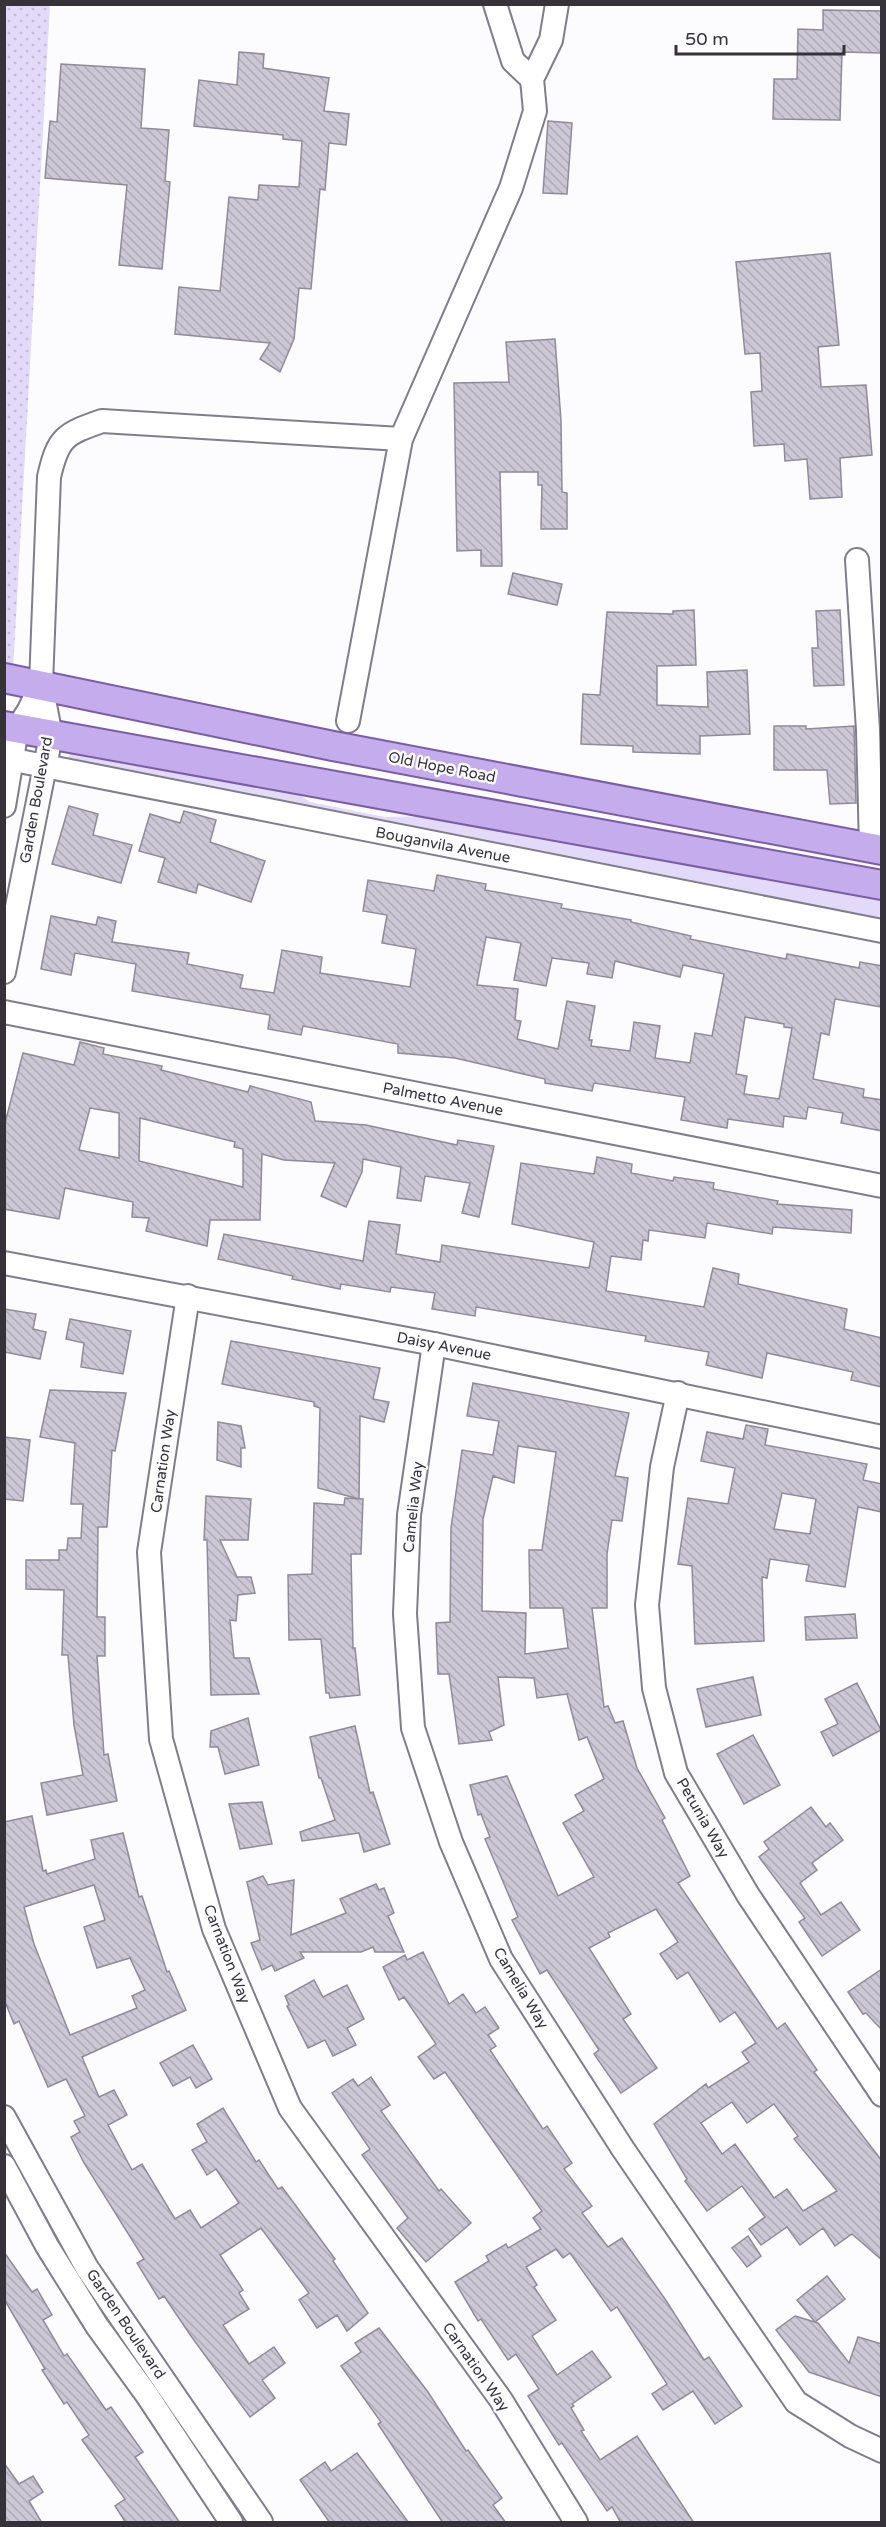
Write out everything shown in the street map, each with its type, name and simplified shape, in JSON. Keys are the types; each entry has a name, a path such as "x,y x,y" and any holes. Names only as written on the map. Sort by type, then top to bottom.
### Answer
{"main road":[{"name":"Old Hope Road","path":"4,678 333,746 876,849"},
{"path":"10,728 882,885"}],"street":[{"path":"495,4 513,62 532,79"},
{"path":"348,721 401,439 511,188 535,111 532,79 551,40 557,4"},
{"path":"41,684 49,477 54,452 70,432 102,421 401,439"},
{"path":"857,560 876,849"},
{"name":"Garden Boulevard","path":"4,806 10,728 29,710 41,684"},
{"name":"Garden Boulevard","path":"4,972 51,736 41,684"},
{"name":"Bouganvila Avenue","path":"8,759 882,931"},
{"name":"Palmetto Avenue","path":"4,1012 882,1186"},
{"name":"Daisy Avenue","path":"4,1263 434,1344 882,1437"},
{"name":"Carnation Way","path":"188,1296 149,1552 161,1739 214,1929 290,2108 501,2400 576,2523"},
{"name":"Camelia Way","path":"434,1344 409,1515 405,1614 413,1728 451,1842 501,1959 630,2159 796,2402 850,2436 882,2451"},
{"name":"Petunia Way","path":"678,1393 662,1467 647,1605 654,1688 676,1773 748,1895 882,2095"},
{"name":"Garden Boulevard","path":"4,2117 87,2268 261,2523"},
{"name":"Garden Boulevard","path":"4,2166 47,2246 97,2326 147,2395 231,2523"}],"shaded area":[{"path":"4,5 50,5 13,671 4,670"},
{"path":"74,746 289,788 310,802 385,817 444,816 881,900 881,920 67,760"}],"building":[{"path":"823,10 882,11 882,53 842,52 840,120 773,119 774,79 797,79 798,29 823,30"},
{"path":"239,52 264,54 263,68 329,78 324,111 349,114 346,145 329,143 325,190 320,189 311,289 299,288 294,339 280,372 260,359 270,343 175,334 179,287 220,291 229,197 258,200 259,185 299,187 302,141 283,139 283,135 194,126 199,80 237,85"},
{"path":"61,64 145,69 141,128 169,130 165,181 170,182 162,269 119,265 127,185 45,178 50,121 57,122"},
{"path":"548,121 572,123 567,194 543,193"},
{"path":"830,253 839,345 818,347 821,387 866,385 872,455 840,458 842,497 810,499 807,459 785,461 784,444 754,446 751,392 762,391 760,353 745,354 736,262"},
{"path":"555,339 561,421 562,492 567,493 567,529 541,529 542,485 538,485 538,472 500,472 502,566 481,566 481,550 457,551 454,383 509,382 506,342"},
{"path":"513,573 562,584 557,605 508,594"},
{"path":"694,610 696,665 657,666 657,705 708,707 707,672 747,670 750,734 700,736 700,754 633,752 633,746 581,744 583,694 600,695 607,612 673,614 673,611"},
{"path":"840,610 844,685 814,686 812,648 818,648 816,611"},
{"path":"774,726 806,726 806,729 854,726 856,803 830,804 827,770 774,770"},
{"path":"69,806 98,814 93,835 132,845 121,883 52,864"},
{"path":"184,811 216,820 210,842 265,861 251,902 198,884 196,893 158,882 165,858 139,851 150,814 180,823"},
{"path":"437,875 486,884 485,890 562,904 561,908 631,920 631,922 691,936 690,939 786,959 787,954 859,968 860,962 882,966 882,1007 835,999 829,1035 821,1033 813,1079 864,1089 863,1097 882,1100 882,1131 841,1123 843,1113 808,1107 806,1119 784,1116 783,1127 728,1119 727,1128 681,1120 685,1097 594,1083 592,1091 545,1083 545,1079 455,1058 398,1053 398,1044 303,1026 301,1035 268,1029 270,1015 132,991 136,964 75,953 71,975 41,969 51,916 96,925 98,917 116,921 112,942 189,953 187,964 243,975 240,988 274,993 282,950 322,957 320,973 410,987 416,949 382,943 387,915 363,911 368,880 434,891","holes":["486,937 521,943 514,980 546,986 552,958 589,963 587,974 612,978 615,961 680,977 683,965 724,974 712,1036 695,1033 690,1063 655,1058 660,1026 634,1022 630,1051 591,1046 592,1040 589,1040 595,1006 567,1001 558,1049 517,1039 521,1021 515,1020 518,989 477,985","745,1017 784,1024 784,1027 792,1028 779,1099 744,1094 747,1076 736,1074"]},
{"path":"80,1042 104,1048 103,1054 162,1066 161,1070 248,1092 250,1086 311,1102 315,1121 366,1125 457,1145 458,1140 494,1146 479,1217 462,1213 470,1183 425,1176 421,1201 397,1198 401,1167 363,1159 362,1172 346,1207 321,1196 335,1163 284,1160 262,1154 260,1220 210,1220 207,1246 146,1231 149,1218 132,1217 133,1202 65,1188 59,1219 4,1209 4,1127 23,1053 74,1065","holes":["90,1108 119,1113 119,1158 79,1150","140,1118 235,1142 234,1147 243,1149 243,1187 139,1161"]},
{"path":"597,1157 632,1164 631,1173 673,1181 674,1177 714,1183 713,1189 778,1201 777,1204 852,1210 851,1233 773,1227 772,1234 707,1223 705,1238 649,1230 648,1241 643,1240 641,1260 611,1256 606,1291 704,1307 713,1268 739,1274 738,1284 847,1309 844,1329 882,1338 882,1387 851,1380 853,1372 767,1353 762,1378 706,1365 709,1352 645,1341 646,1336 476,1307 475,1316 432,1309 435,1293 391,1287 390,1292 341,1284 340,1289 218,1259 224,1234 363,1261 369,1221 400,1225 396,1254 440,1262 442,1245 589,1268 594,1242 512,1224 521,1163 594,1174"},
{"path":"4,1309 36,1314 33,1329 46,1332 40,1359 4,1352"},
{"path":"70,1319 131,1331 123,1374 81,1367 84,1343 66,1339"},
{"path":"231,1341 380,1368 373,1399 389,1402 384,1422 360,1416 359,1499 318,1488 320,1408 314,1406 314,1402 222,1384"},
{"path":"473,1383 629,1413 615,1476 628,1478 622,1521 612,1520 607,1554 607,1608 592,1608 604,1707 608,1706 615,1723 623,1721 637,1768 665,1818 662,1820 690,1876 678,1883 777,2029 785,2023 817,2070 814,2072 882,2161 882,2260 852,2234 835,2246 823,2228 800,2245 787,2227 761,2245 749,2229 765,2217 742,2186 707,2211 685,2181 687,2179 654,2124 706,2084 708,2088 749,2062 742,2052 756,2043 735,2012 720,2022 688,1972 677,1979 660,1954 678,1942 656,1909 608,1933 610,1937 589,1948 631,2014 623,2019 657,2068 621,2093 594,2054 599,2050 547,1970 540,1974 512,1920 518,1917 485,1839 490,1837 481,1814 478,1815 470,1785 507,1776 558,1896 594,1877 563,1823 584,1811 575,1795 604,1779 587,1737 579,1740 567,1694 537,1698 534,1678 498,1677 504,1725 489,1732 492,1740 459,1744 449,1674 438,1674 436,1623 450,1622 451,1528 462,1450 493,1455 499,1421 467,1416","holes":["518,1446 556,1452 542,1550 529,1550 530,1608 563,1608 568,1648 525,1654 526,1613 482,1611 483,1519 493,1476 514,1483","732,2102 747,2123 774,2104 798,2136 794,2139 837,2191 803,2211 787,2189 774,2198 735,2144 722,2154 701,2123"]},
{"path":"50,1390 126,1393 115,1451 112,1450 107,1527 98,1527 97,1617 105,1617 105,1656 97,1656 104,1755 108,1754 117,1801 47,1815 41,1783 83,1775 74,1725 68,1655 62,1655 64,1590 26,1589 26,1560 59,1560 59,1550 67,1550 68,1538 81,1538 83,1504 71,1504 75,1443 40,1437"},
{"path":"218,1422 241,1426 245,1448 241,1448 241,1467 217,1460"},
{"path":"746,1425 768,1429 765,1445 867,1464 863,1480 882,1484 882,1512 858,1507 845,1587 806,1581 809,1565 770,1559 767,1578 762,1577 764,1641 695,1644 692,1566 678,1564 688,1498 728,1504 735,1468 701,1461 707,1432 743,1439","holes":["782,1493 816,1499 810,1534 774,1529"]},
{"path":"4,1437 30,1440 23,1501 4,1499"},
{"path":"206,1496 251,1499 248,1540 220,1540 237,1577 251,1577 255,1593 238,1595 236,1621 230,1620 234,1658 249,1658 259,1694 211,1695 207,1540 204,1540"},
{"path":"345,1498 363,1499 361,1554 351,1554 353,1648 355,1648 360,1695 330,1698 329,1693 326,1693 321,1639 289,1640 288,1575 312,1574 314,1503 344,1505"},
{"path":"855,1614 857,1638 806,1640 805,1617"},
{"path":"753,1677 761,1715 706,1727 697,1689"},
{"path":"857,1683 881,1730 833,1756 821,1732 838,1724 825,1699"},
{"path":"248,1718 259,1765 225,1774 218,1747 210,1747 211,1731"},
{"path":"355,1726 370,1793 373,1792 390,1844 364,1852 359,1833 302,1841 300,1832 335,1820 321,1778 319,1778 310,1737"},
{"path":"753,1735 780,1785 744,1804 717,1754"},
{"path":"262,1802 272,1844 240,1849 229,1804"},
{"path":"811,1807 826,1827 830,1823 843,1840 812,1863 817,1870 800,1883 821,1915 841,1902 860,1930 822,1956 799,1922 805,1918 759,1857 769,1849 764,1842"},
{"path":"32,1816 43,1871 46,1870 47,1874 95,1859 91,1840 123,1833 139,1897 142,1896 167,1972 169,1971 186,2010 82,2057 99,2097 114,2090 127,2115 108,2125 132,2170 142,2164 175,2219 190,2210 201,2228 239,2203 216,2169 207,2175 192,2150 207,2142 197,2124 223,2108 256,2162 259,2160 278,2189 282,2187 335,2259 333,2261 368,2313 347,2331 337,2315 317,2328 299,2300 309,2293 261,2228 220,2255 243,2290 239,2293 249,2309 223,2325 249,2364 274,2347 285,2363 262,2380 275,2398 250,2417 164,2296 159,2299 137,2263 144,2259 84,2163 71,2137 80,2132 74,2121 85,2116 66,2079 48,2087 19,2021 14,2024 4,1999 4,1822","holes":["94,1885 105,1920 84,1927 97,1968 130,1958 145,1990 132,1996 137,2008 70,2035 34,1944 24,1907"]},
{"path":"263,1876 268,1885 294,1880 291,1935 346,1913 340,1899 376,1884 379,1890 384,1888 394,1913 388,1916 404,1952 375,1952 373,1947 361,1952 300,1952 304,1958 275,1971 272,1965 262,1970 251,1943 260,1940 247,1882"},
{"path":"423,1952 449,2004 463,1994 476,2013 485,2007 499,2028 488,2035 496,2046 490,2050 543,2129 547,2126 572,2163 564,2169 592,2206 582,2213 608,2247 622,2238 704,2360 709,2357 742,2406 715,2424 693,2391 663,2410 652,2394 667,2384 617,2307 611,2311 570,2253 563,2258 556,2249 526,2267 537,2285 534,2287 556,2320 532,2336 557,2375 592,2351 611,2377 572,2404 574,2406 571,2408 584,2430 581,2431 600,2460 637,2436 694,2523 621,2523 612,2507 607,2511 562,2443 559,2445 528,2396 539,2389 516,2354 508,2360 481,2319 478,2321 455,2282 489,2261 486,2256 506,2244 508,2248 541,2229 533,2218 542,2211 445,2072 434,2079 418,2057 436,2044 404,1997 399,2000 383,1967 405,1955 407,1960"},
{"path":"882,1969 882,2030 866,2013 863,2014 848,1992"},
{"path":"314,1980 323,1997 347,1985 364,2019 347,2028 356,2045 333,2056 325,2040 308,2048 287,2006 289,2005 285,1996"},
{"path":"193,2045 212,2079 196,2088 190,2077 173,2086 160,2063"},
{"path":"371,2077 390,2105 381,2111 439,2191 441,2189 471,2223 426,2262 397,2228 408,2218 362,2155 370,2149 332,2093 353,2079 358,2086"},
{"path":"748,2236 761,2256 747,2267 732,2248"},
{"path":"4,2252 32,2292 37,2289 52,2315 43,2320 64,2356 67,2354 106,2410 111,2407 143,2452 135,2457 180,2523 126,2523 115,2506 125,2499 82,2440 89,2435 67,2402 64,2404 42,2370 45,2369 4,2299"},
{"path":"827,2276 845,2299 815,2322 797,2300"},
{"path":"795,2316 818,2323 849,2363 858,2337 882,2344 882,2397 809,2372 776,2330"},
{"path":"379,2328 428,2392 466,2451 468,2450 502,2498 493,2505 506,2523 443,2523 378,2424 381,2422 341,2366 361,2352 355,2343"},
{"path":"357,2453 409,2523 330,2523 300,2480 325,2462 331,2471"},
{"path":"4,2463 19,2484 33,2476 43,2492 29,2501 42,2523 4,2523"}]}
